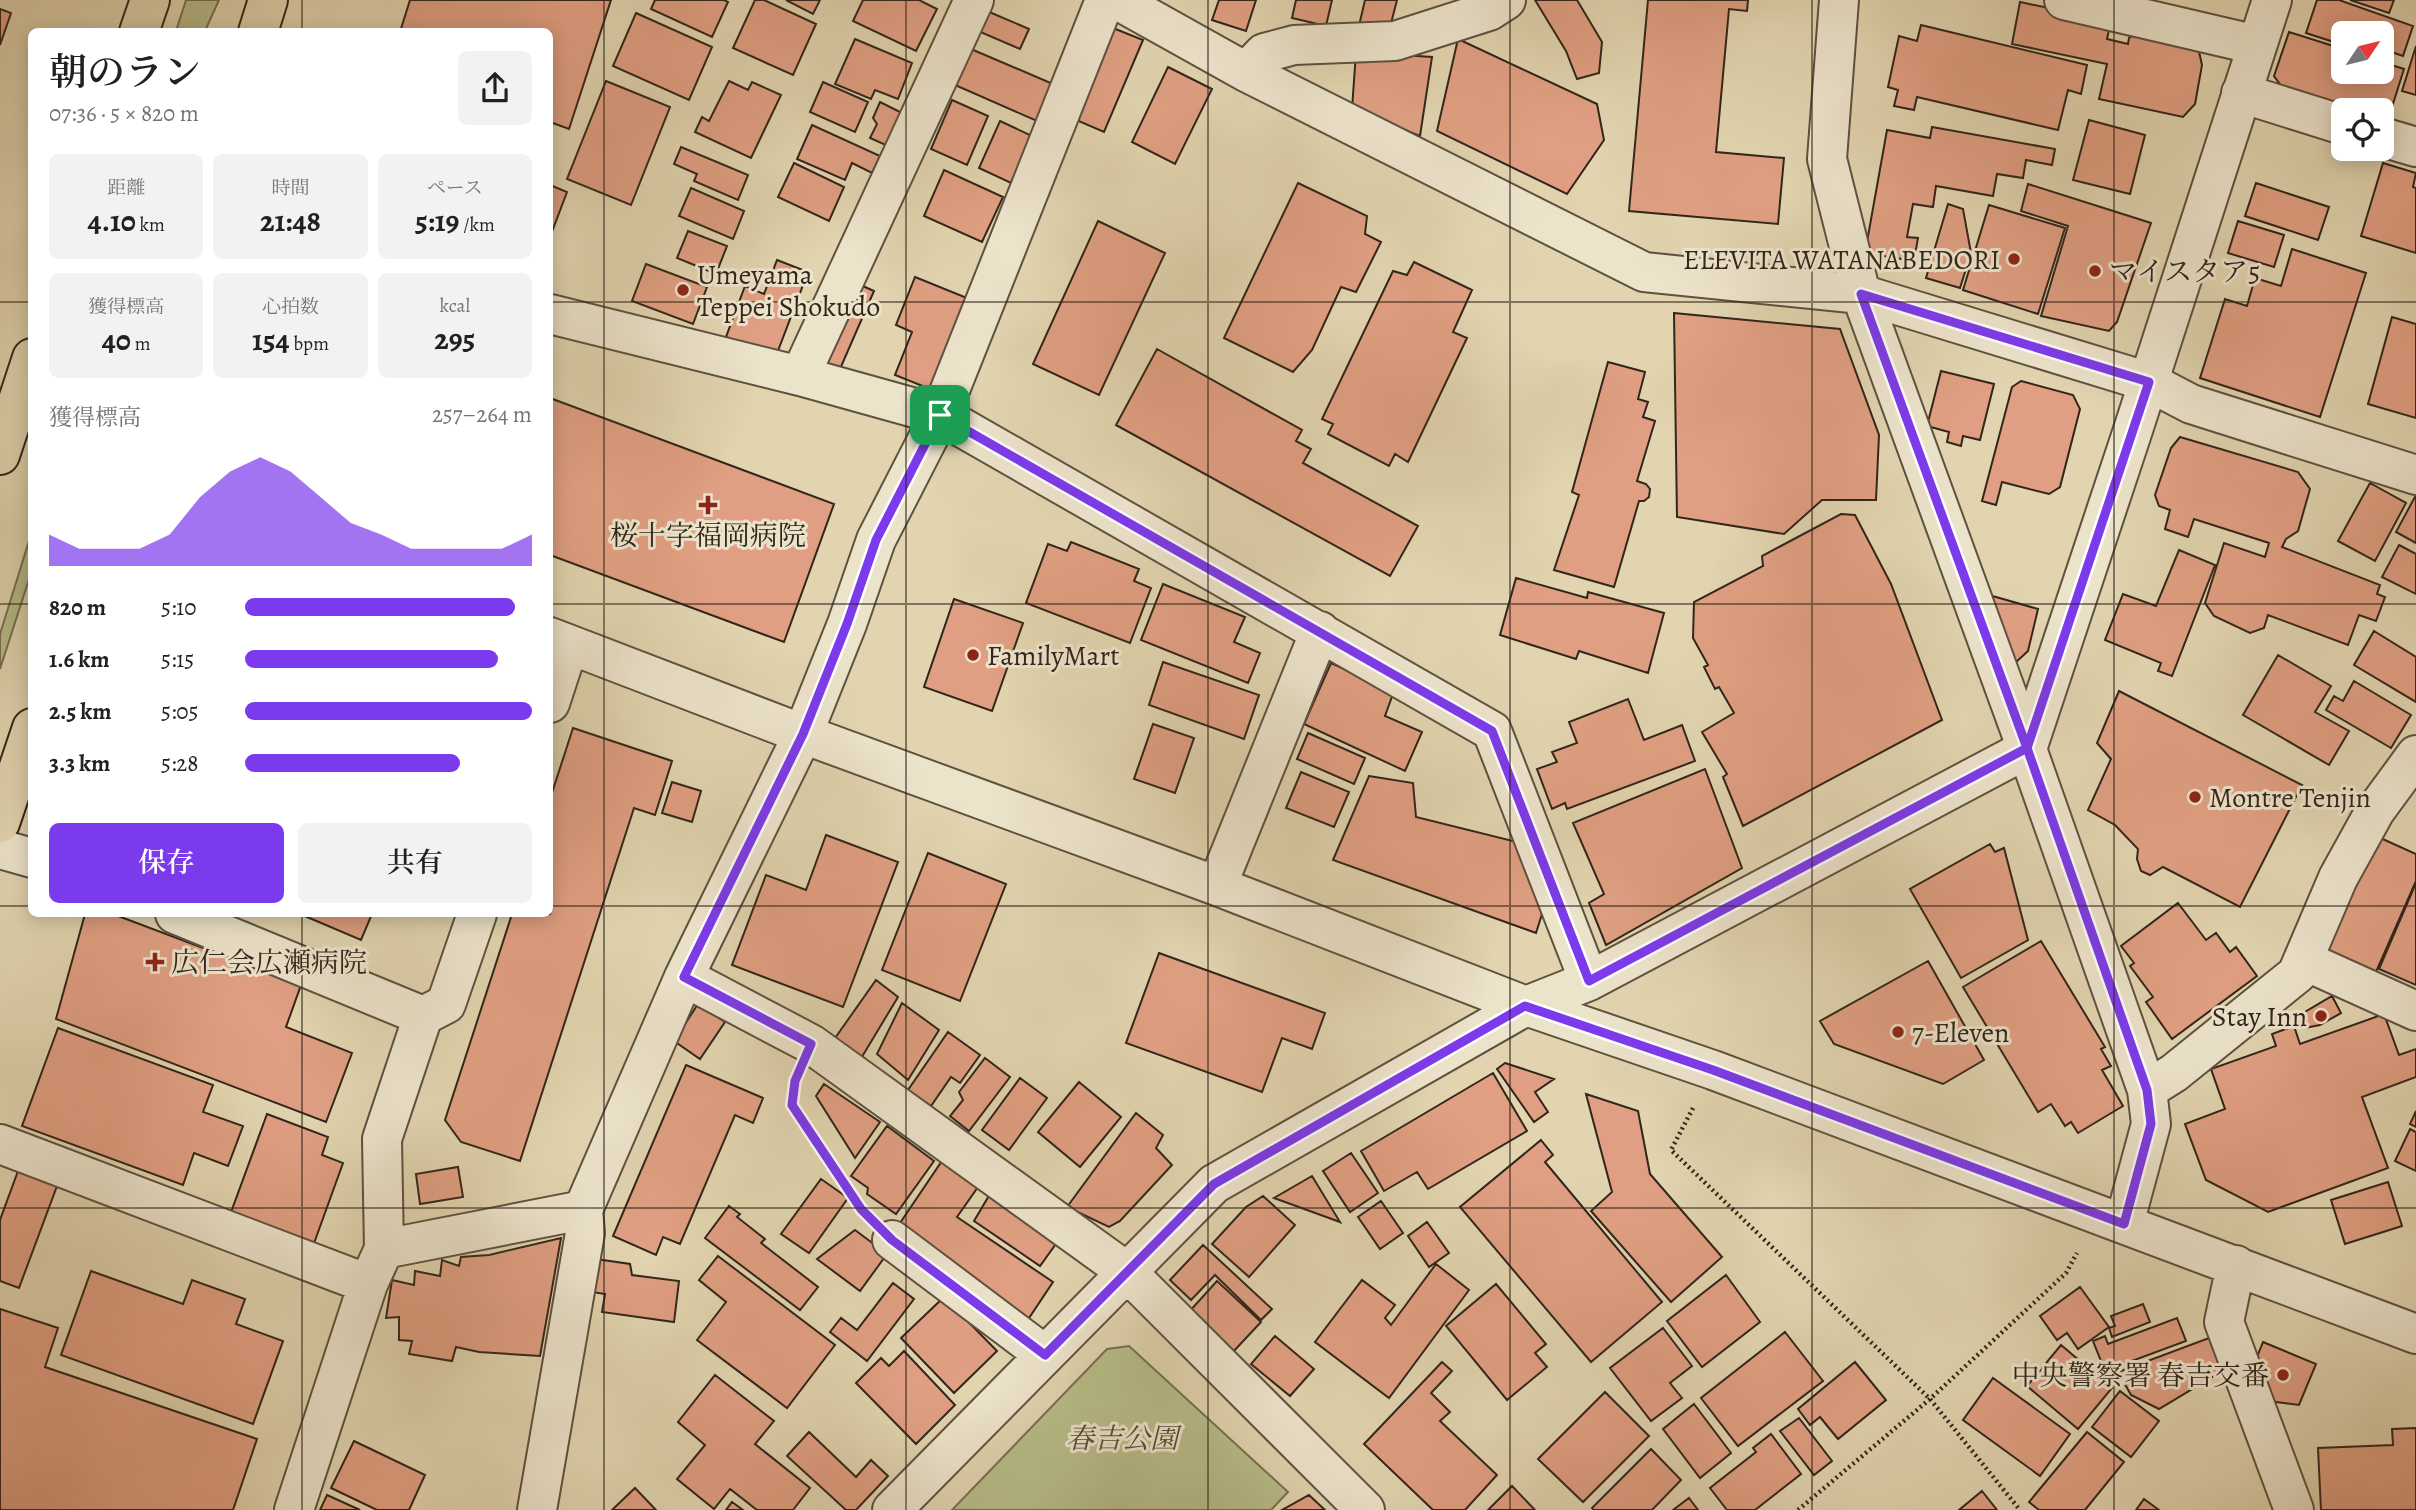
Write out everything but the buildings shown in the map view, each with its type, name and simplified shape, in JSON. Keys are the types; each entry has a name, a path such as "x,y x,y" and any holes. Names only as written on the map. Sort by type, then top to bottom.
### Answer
{"main road":[{"path":"140,28 150,0"},
{"path":"259,28 268,0"},
{"path":"10,433 28,372"},
{"path":"0,822 28,740"}],"street":[{"path":"800,376 975,0"},
{"path":"537,1510 585,1233 583,1210 684,977 803,734 847,624 876,540 940,415 1105,0"},
{"path":"1117,0 1246,72 1644,272 1861,294 2149,382 2190,404 2416,475"},
{"path":"1246,72 1264,53 1274,50 1294,45 1395,41 1489,11 1506,0"},
{"path":"1839,0 1827,159 1861,294 2027,748 2147,1090 2151,1124 2112,1219"},
{"path":"2064,0 2257,45"},
{"path":"892,1510 1214,1184 1525,1006 1589,981 2027,748 2272,0"},
{"path":"2241,93 2331,121"},
{"path":"2394,141 2416,147"},
{"path":"553,315 800,376 940,415 1492,731 1589,981"},
{"path":"1217,886 1321,631"},
{"path":"553,682 559,641 1217,886 1525,1006 1713,1070 2416,1334"},
{"path":"2147,1090 2174,1073 2297,974 2338,878 2369,822 2416,755"},
{"path":"0,849 28,857"},
{"path":"182,917 423,1016"},
{"path":"295,1510 368,1284 384,1249 382,1139 423,1016 446,1004 476,917"},
{"path":"2303,960 2416,1012"},
{"path":"684,977 811,1044 1127,1272 1365,1510"},
{"path":"0,1144 368,1284"},
{"path":"384,1249 583,1210"},
{"path":"892,1240 1045,1355"},
{"path":"2236,1265 2224,1322 2294,1510"}],"path":[{"path":"811,1044 795,1081 792,1105 861,1209 892,1240"},
{"path":"1713,1070 1671,1150 1930,1399 2020,1510"},
{"path":"1798,1510 1930,1399 2066,1273 2112,1219"}],"green space":[{"path":"186,0 219,0 206,28 177,28"},
{"path":"28,544 28,582 0,669 0,634"},
{"name":"春吉公園","path":"1129,1346 1288,1492 1271,1510 952,1510 1107,1349"}],"place":[{"name":"ELEVITA WATANABEDORI","path":"2014,259"},
{"name":"マイスタア5","path":"2095,271"},
{"name":"Umeyama Teppei Shokudo","path":"683,290"},
{"name":"桜十字福岡病院","path":"708,505"},
{"name":"FamilyMart","path":"973,655"},
{"name":"Montre Tenjin","path":"2195,797"},
{"name":"広仁会広瀬病院","path":"155,962"},
{"name":"Stay Inn","path":"2321,1016"},
{"name":"7-Eleven","path":"1898,1032"},
{"name":"中央警察署 春吉交番","path":"2283,1375"}],"route":[{"path":"940,415 876,540 847,624 803,734 684,977 811,1044 795,1081 792,1105 861,1209 892,1240 1045,1355 1214,1184 1525,1006 1713,1070 2124,1224 2151,1124 2147,1090 2027,748 1861,294 2149,382 2027,748 1589,981 1492,731 940,415"}]}
